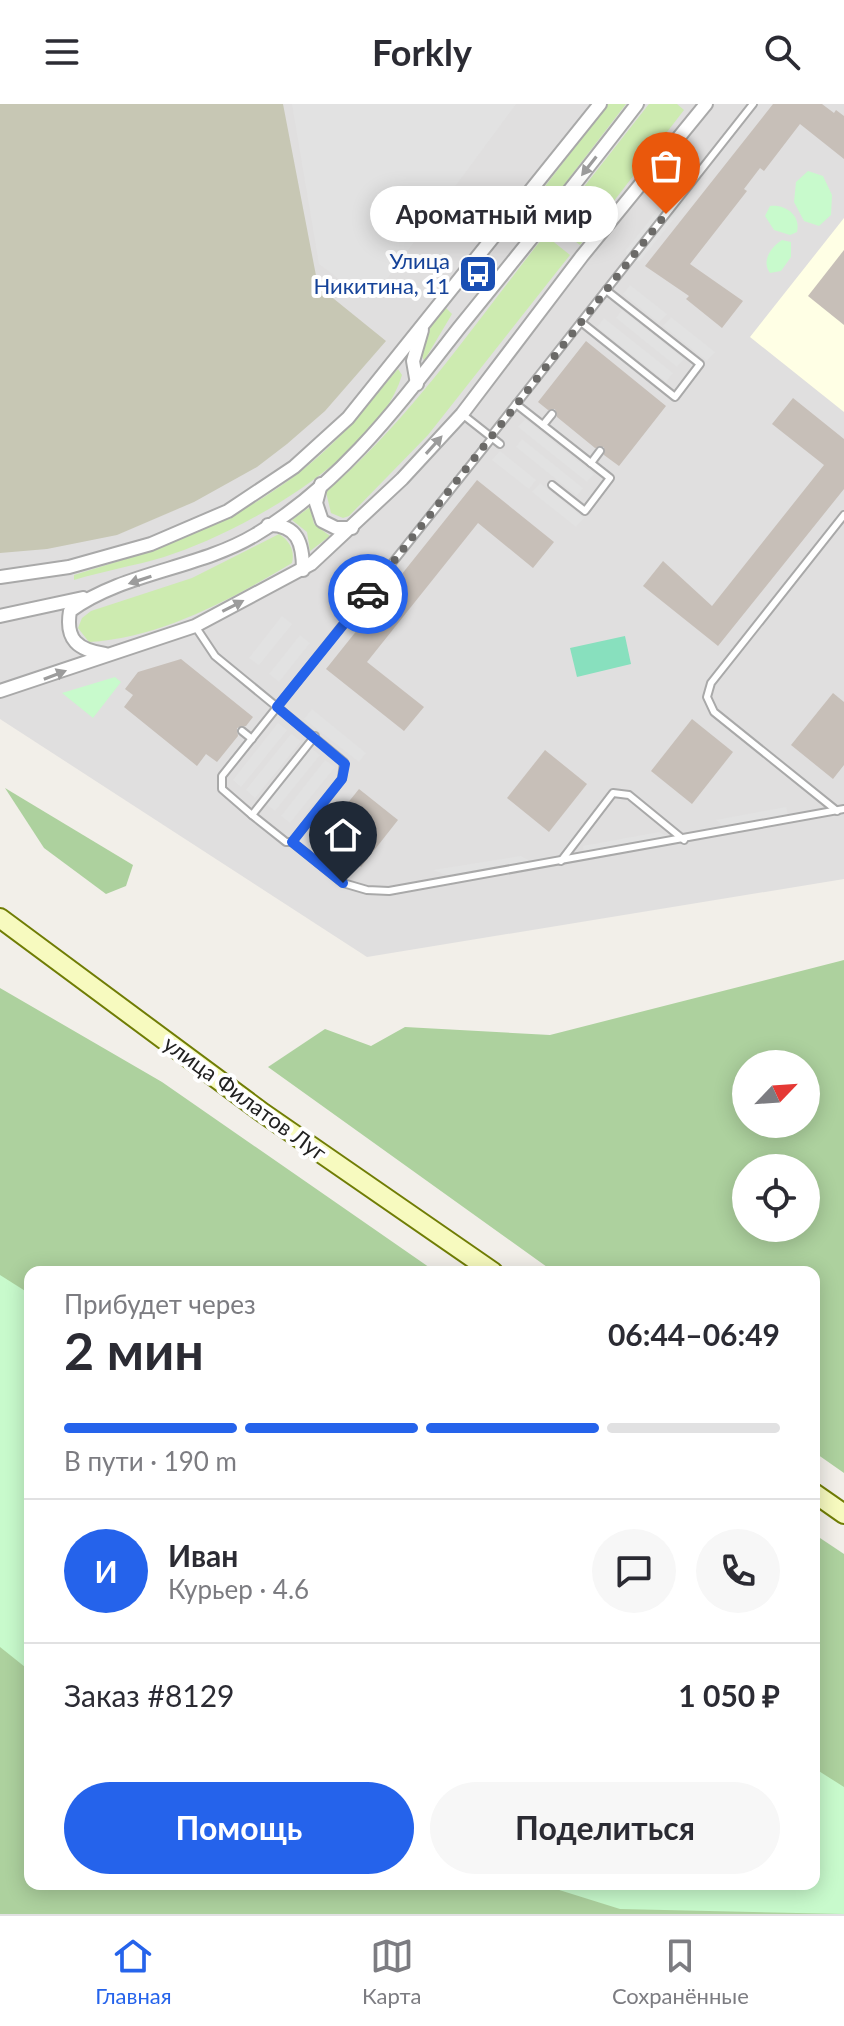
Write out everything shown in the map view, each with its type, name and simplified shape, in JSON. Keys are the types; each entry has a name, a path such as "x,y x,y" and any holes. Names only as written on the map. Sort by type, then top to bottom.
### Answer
{"street":[{"path":"0,577 69,567 151,544 228,511 294,467 348,418 600,104"},
{"path":"0,616 90,596 177,568 255,535 347,464 417,384 637,104"},
{"path":"0,691 43,680 108,654 195,626 303,570 352,528 462,414 701,106"},
{"path":"417,384 413,361 428,316"},
{"path":"321,484 316,503 322,521 336,528 352,528"},
{"path":"268,525 281,524 296,533 303,547 303,570"},
{"path":"90,596 70,611 67,629 84,651 108,654"},
{"name":"улица Филатов Луг","path":"0,918 263,1113 484,1266"},
{"path":"820,1497 844,1514"}],"lane":[{"path":"753,104 221,780 226,794 343,883 377,891 684,840 842,809"},
{"path":"581,322 675,397 700,364 606,290"},
{"path":"516,404 610,478 585,511 552,485"},
{"path":"462,414 500,444"},
{"path":"543,425 552,414"},
{"path":"591,463 600,451"},
{"path":"842,809 714,712 707,697 711,683 844,515"},
{"path":"195,626 211,652 340,757 345,773 292,842"},
{"path":"242,731 252,739"},
{"path":"252,815 315,736"},
{"path":"561,861 613,793 629,795 684,840"}],"shaded area":[{"path":"0,104 844,104 844,879 367,957 0,719"},
{"path":"0,104 283,104 318,286 386,341 325,411 287,444 257,467 194,502 117,535 47,549 0,553"},
{"path":"292,104 516,104 377,292 366,284 358,293 319,264"},
{"path":"680,192 627,258 626,250 671,193"},
{"path":"685,196 686,204 640,261 632,262"},
{"path":"844,218 844,412 750,337"},
{"path":"630,285 667,314 659,323 623,294"},
{"path":"622,310 684,359 677,367 616,318"},
{"path":"671,317 715,352 707,361 663,326"},
{"path":"604,318 673,373 666,382 597,327"},
{"path":"525,419 594,474 587,482 518,427"},
{"path":"522,439 583,488 577,496 516,447"},
{"path":"500,451 536,480 529,489 492,460"},
{"path":"540,483 584,518 576,527 532,492"},
{"path":"282,616 292,624 259,665 249,658"},
{"path":"300,635 310,643 279,682 269,674"},
{"path":"312,709 366,753 359,762 304,719"},
{"path":"278,723 287,730 241,787 233,780"},
{"path":"291,734 301,741 255,798 246,790"},
{"path":"311,748 320,755 275,811 266,804"},
{"path":"325,760 335,767 290,823 281,816"},
{"path":"786,807 788,816 725,828 716,820"},
{"path":"659,832 671,838 584,855 583,846"},
{"path":"521,856 536,864 452,877 433,870"}],"green space":[{"path":"608,104 626,104 544,211 533,202"},
{"path":"649,104 677,104 684,110 580,245 554,225"},
{"path":"808,171 823,176 832,195 831,215 819,226 804,221 794,202 796,182"},
{"path":"770,206 791,212 797,220 797,232 790,235 774,230 765,216"},
{"path":"545,235 570,255 428,435 349,516 343,518 331,513 326,492 357,464 414,402"},
{"path":"782,240 791,242 791,257 781,271 770,273 767,268 768,255"},
{"path":"446,308 452,314 424,361 424,340"},
{"path":"398,369 402,375 388,405 366,434 303,487 267,510 195,546 74,580 74,575 146,552 215,524 279,487 338,438"},
{"path":"310,507 314,524 330,536 310,551 307,532 292,520"},
{"path":"279,534 291,547 292,563 220,603 169,625 116,639 89,642 78,628 82,618 91,611 192,578"},
{"path":"625,636 631,664 577,677 570,648"},
{"path":"115,677 121,682 93,718 62,693"},
{"path":"5,788 133,865 126,886 106,894 44,848"},
{"path":"844,960 844,1473 820,1456 820,1266 546,1266 268,1067 325,1029 371,1046 405,1027 550,1035"},
{"path":"0,988 162,1082 427,1266 24,1266 24,1890 820,1890 820,1538 844,1554 844,1914 0,1914"},
{"path":"0,1275 24,1290 24,1666 0,1647"},
{"path":"820,1772 844,1787 844,1914 620,1909 559,1890 820,1890"}],"building":[{"path":"773,104 822,104 844,116 844,159 800,124 764,171 760,168 744,189 747,191 690,264 743,301 722,328 686,299 689,296 645,266"},
{"path":"844,250 844,325 808,296"},
{"path":"586,341 666,406 619,466 604,455 604,447 595,448 557,417 555,409 548,410 538,402"},
{"path":"793,398 844,439 844,489 718,646 643,586 663,561 712,606 824,465 772,424"},
{"path":"477,480 554,542 533,568 478,523 367,662 424,707 404,731 326,669"},
{"path":"181,659 253,717 246,726 237,728 238,736 217,762 206,754 197,766 124,707 133,695 125,689 138,672"},
{"path":"833,693 844,702 844,765 833,779 791,745"},
{"path":"692,719 733,752 692,804 651,771"},
{"path":"545,750 587,784 549,832 507,798"},
{"path":"359,789 398,820 361,867 322,835"}],"way so far":[{"path":"368,594 666,214"}],"place":[{"name":"Ароматный мир","path":"666,214"},
{"name":"Улица Никитина, 11","path":"478,274"}],"route":[{"path":"343,883 292,842 342,779 345,764 277,707 368,594"}]}
